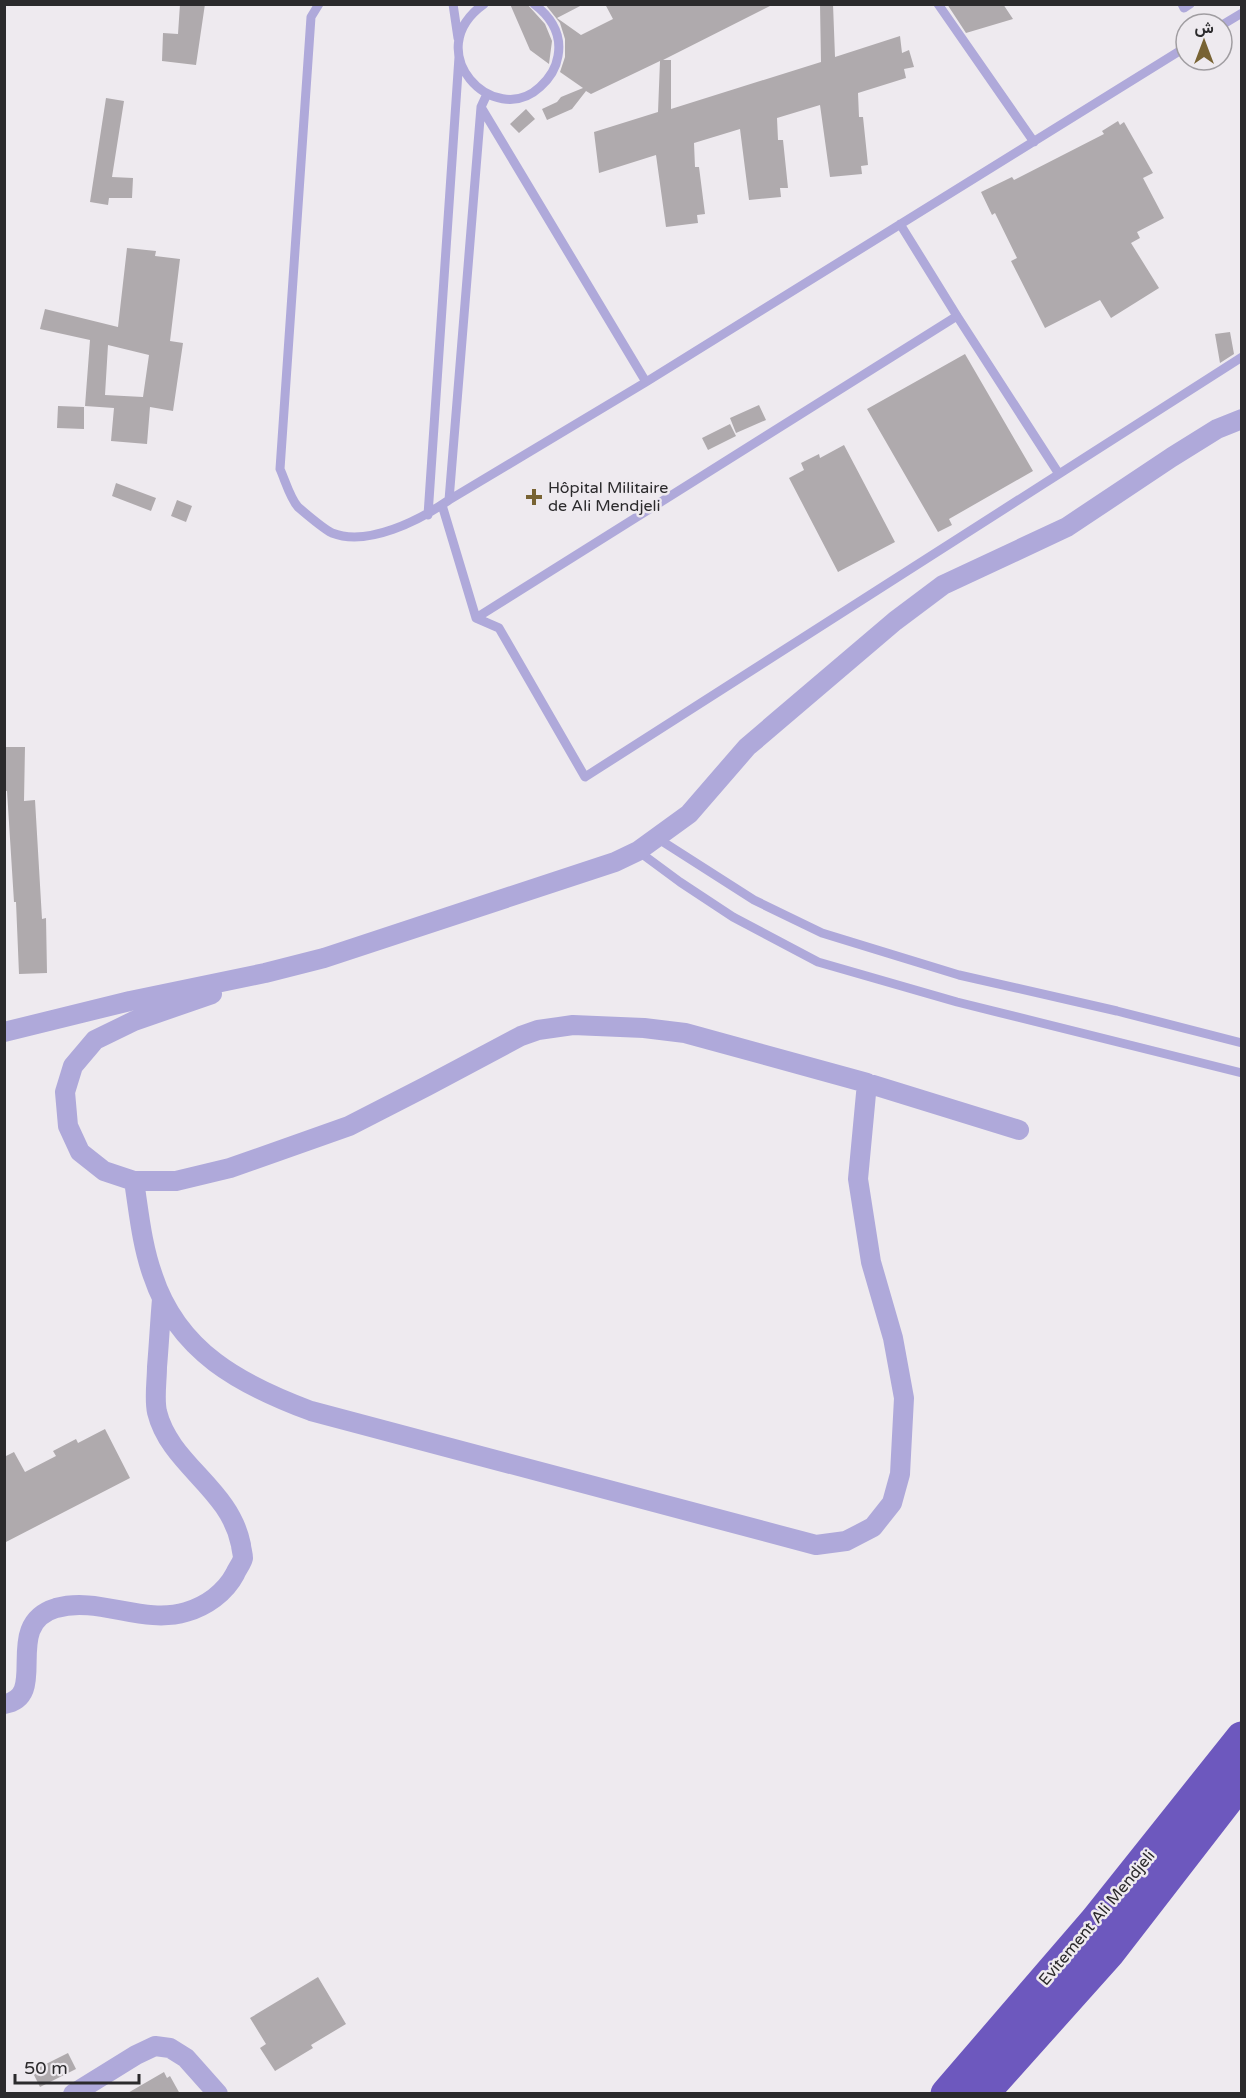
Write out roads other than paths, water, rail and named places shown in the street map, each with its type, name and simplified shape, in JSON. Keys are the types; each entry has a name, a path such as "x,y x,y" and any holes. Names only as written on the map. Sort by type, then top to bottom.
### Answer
{"highway":[{"name":"Evitement Ali Mendjeli","path":"947,2094 1095,1921 1242,1738"},
{"name":"Evitement Ali Mendjeli","path":"982,2094 1109,1952 1242,1780"}],"street":[{"path":"4,1032 130,1001 265,973 324,958 615,862 638,851 689,814 747,747 895,621 943,585 1067,527 1217,429 1242,419"},
{"path":"265,973 204,998 134,1021 95,1040 73,1066 65,1092 68,1126 80,1152 104,1171 134,1181 176,1181 219,1170 349,1126 505,1043 529,1033 555,1026 573,1025 644,1028 685,1033 867,1083 1019,1130"},
{"path":"134,1181 145,1249 162,1299 181,1330 206,1355 238,1379 311,1411 816,1545 846,1541 873,1527 892,1503 900,1474 904,1398 893,1338 872,1262 858,1179 867,1083"},
{"path":"4,1704 16,1701 23,1695 26,1682 26,1638 37,1619 49,1610 64,1606 90,1606 162,1617 187,1612 216,1598 232,1580 243,1557 239,1536 228,1510 212,1488 171,1445 157,1412 156,1384 162,1299"},
{"path":"73,2094 136,2055 155,2046 170,2048 186,2058 216,2093"}],"lane":[{"path":"319,4 312,17 280,469 297,506 331,532 359,537 390,530 428,515 1174,54"},
{"path":"428,515 459,57 459,40 453,4"},
{"path":"459,40 464,25 484,4"},
{"path":"459,57 464,72 474,85 487,94 504,99 521,98 537,91 549,79 557,64 560,47 556,30 548,16 534,4"},
{"path":"938,4 1034,142"},
{"path":"1182,4 1184,8 1190,4"},
{"path":"476,618 445,503 481,107 487,94"},
{"path":"481,107 646,382"},
{"path":"900,224 1059,474"},
{"path":"476,618 957,316"},
{"path":"476,618 500,628 585,777 1242,357"},
{"path":"656,837 754,900 822,933 958,975 1117,1011 1242,1044"},
{"path":"638,851 733,917 818,962 957,1002 1242,1073"}],"place":[{"name":"Hôpital Militaire de Ali Mendjeli","path":"534,497"}]}
